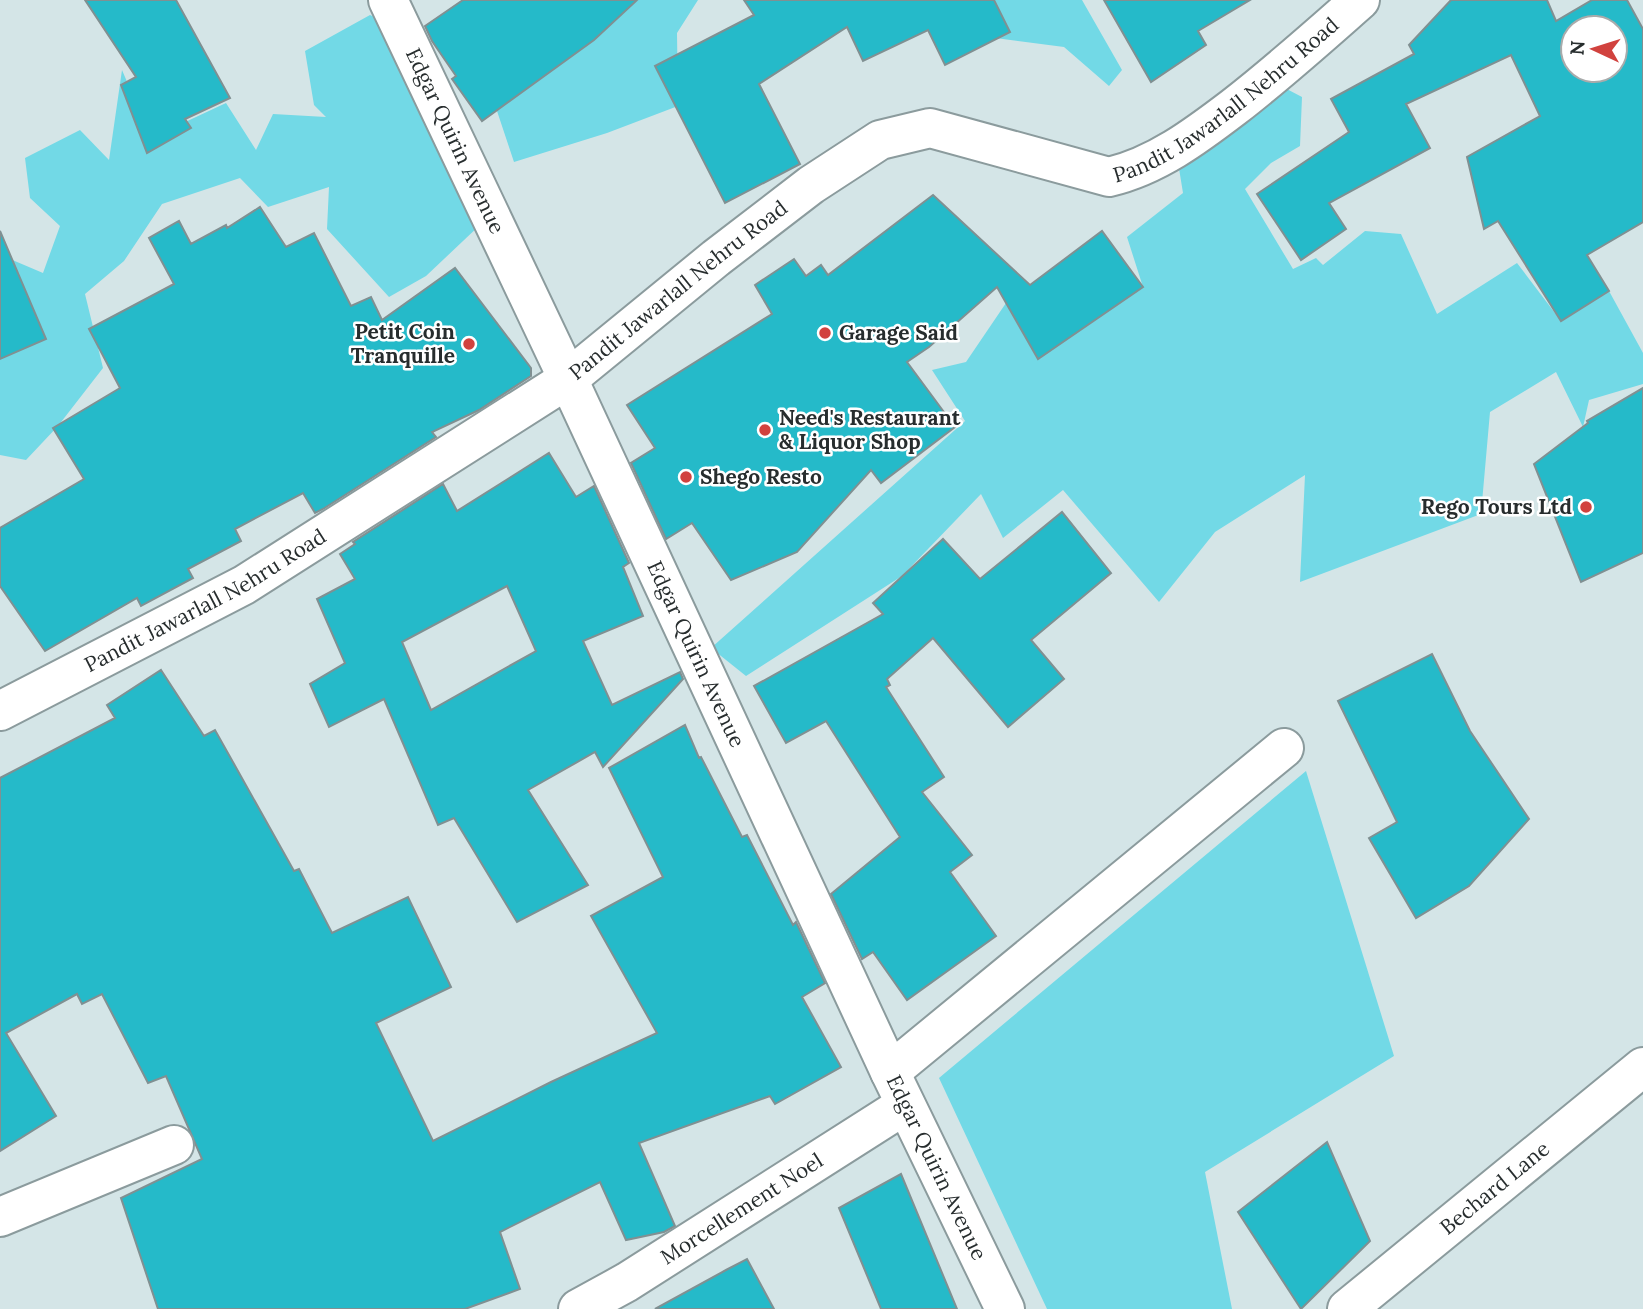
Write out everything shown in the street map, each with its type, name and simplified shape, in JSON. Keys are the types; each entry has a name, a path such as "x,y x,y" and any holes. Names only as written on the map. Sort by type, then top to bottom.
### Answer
{"street":[{"name":"Edgar Quirin Avenue","path":"388,0 569,379 897,1088 1005,1309"},
{"name":"Pandit Jawarlall Nehru Road","path":"0,711 244,585 569,379 726,250 811,185 880,140 930,128 1109,177 1128,173 1190,141 1286,67 1339,7"},
{"name":"Morcellement Noel","path":"578,1309 627,1282 897,1088 1284,748"},
{"name":"Bechard Lane","path":"1347,1309 1643,1068"},
{"path":"0,1217 174,1145"}],"shaded area":[{"path":"638,0 698,0 677,33 678,106 607,133 514,162 496,108"},
{"path":"981,0 1082,0 1122,70 1109,86 1064,47 988,37"},
{"path":"370,15 415,35 481,224 426,276 389,297 327,229 329,187 268,207 240,178 162,204 124,261 85,294 103,368 58,426 26,460 0,455 3,256 43,273 60,226 30,198 25,158 80,130 109,160 122,70 151,138 226,103 256,150 273,114 326,117 314,105 305,51"},
{"path":"1258,74 1302,97 1300,146 1271,163 1245,189 1293,269 1316,258 1323,265 1365,231 1401,234 1437,314 1517,263 1561,321 1609,291 1643,353 1643,384 1589,400 1583,427 1556,372 1490,412 1481,514 1300,582 1305,475 1215,532 1159,602 1063,490 1003,538 981,494 902,576 746,676 711,648 965,421 932,370 966,362 1006,303 1038,358 1143,287 1127,237 1183,193 1176,150"},
{"path":"1306,771 1394,1056 1205,1172 1232,1309 1047,1309 939,1078"}],"building":[{"path":"85,0 176,0 230,98 185,119 191,128 147,153 121,85 136,77"},
{"path":"463,0 637,0 594,40 482,121 452,79 456,76 425,26"},
{"path":"744,0 994,0 1010,32 945,65 928,30 863,61 847,27 759,84 800,164 725,203 655,66 754,15"},
{"path":"1104,0 1250,0 1198,31 1206,45 1151,82"},
{"path":"1451,0 1547,0 1556,21 1559,19 1559,84 1629,84 1629,14 1568,14 1592,0 1627,0 1643,29 1643,222 1587,255 1609,291 1561,321 1498,221 1484,229 1467,157 1540,116 1511,55 1406,104 1430,148 1329,203 1346,229 1301,260 1257,194 1349,132 1331,99 1414,54 1409,45"},
{"path":"933,195 1030,285 1102,231 1143,287 1038,359 997,287 929,347 907,362 955,427 881,483 871,470 797,552 731,580 692,523 666,539 631,463 655,448 627,405 772,314 755,285 794,259 806,276 821,265 828,275"},
{"path":"260,207 286,247 314,233 351,306 371,297 382,320 455,268 531,368 531,376 479,410 432,432 436,437 323,509 315,513 303,493 235,529 241,541 188,569 193,578 141,606 137,598 45,651 0,586 0,528 84,479 53,428 120,388 89,329 174,284 149,238 179,221 191,244 226,225 227,228"},
{"path":"0,231 46,339 0,359"},
{"name":"Rego Tours Ltd","path":"1643,388 1643,553 1581,582 1534,464 1588,423 1587,421"},
{"path":"549,453 576,497 594,486 629,563 623,567 643,616 583,641 612,705 680,672 683,679 603,767 595,752 528,790 588,885 517,922 454,818 438,825 384,699 329,727 310,684 345,663 317,599 355,579 340,554 355,544 353,542 443,484 457,511","holes":["507,586 536,651 431,710 402,642"]},
{"path":"1062,512 1111,573 1031,640 1064,679 1008,727 933,638 887,679 890,685 886,687 944,777 922,792 972,855 950,872 996,936 907,1000 873,952 862,959 831,894 900,837 826,721 786,743 754,686 883,614 873,603 943,539 980,579"},
{"path":"1432,654 1470,731 1529,819 1469,886 1416,918 1369,838 1397,822 1338,701"},
{"path":"161,670 204,736 215,730 294,871 299,869 332,933 408,897 451,987 376,1023 433,1141 657,1033 591,916 663,877 609,768 685,725 699,758 701,757 742,837 747,835 793,925 796,922 825,983 802,997 841,1067 775,1104 770,1096 639,1143 675,1226 664,1232 626,1240 600,1182 500,1232 520,1289 465,1309 158,1309 121,1198 202,1159 166,1076 148,1083 102,994 82,1004 77,994 6,1033 56,1116 0,1151 0,778 115,718 107,705"},
{"path":"1327,1142 1370,1241 1301,1309 1238,1212"},
{"path":"901,1174 957,1309 881,1309 839,1208"},
{"path":"747,1259 774,1309 655,1309 726,1270"}],"place":[{"name":"Garage Said","path":"825,333"},
{"name":"Petit Coin Tranquille","path":"469,344"},
{"name":"Need's Restaurant & Liquor Shop","path":"765,430"},
{"name":"Shego Resto","path":"686,477"},
{"name":"Rego Tours Ltd","path":"1586,507"}]}
